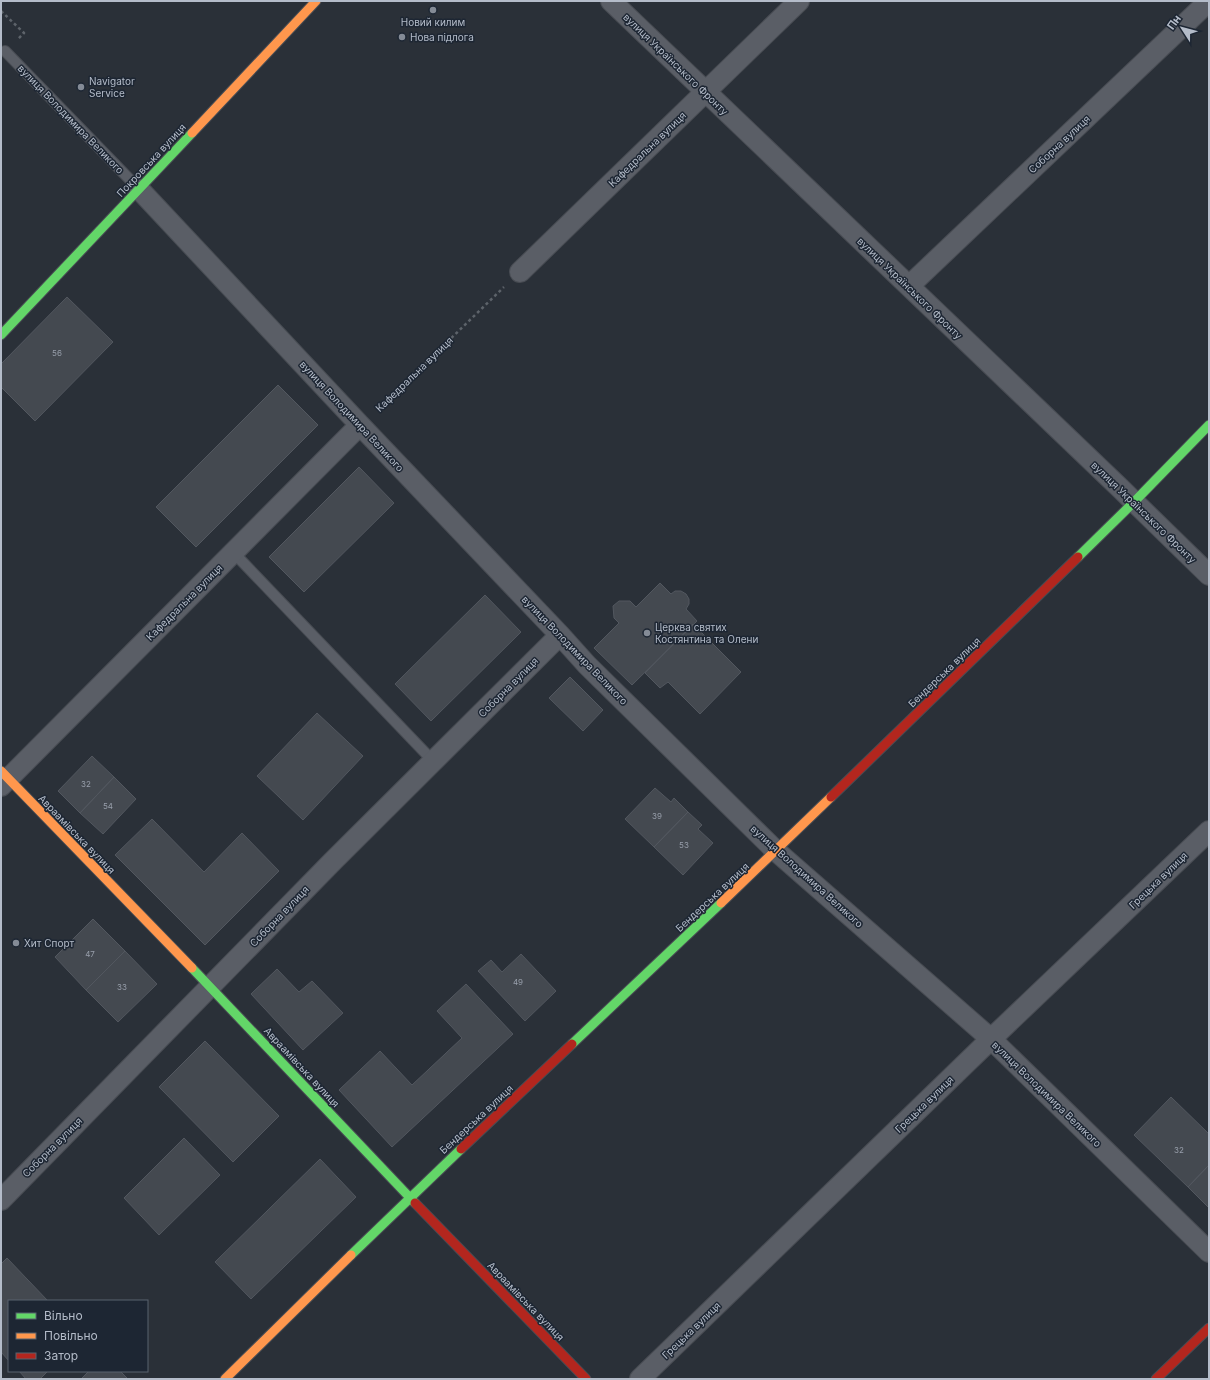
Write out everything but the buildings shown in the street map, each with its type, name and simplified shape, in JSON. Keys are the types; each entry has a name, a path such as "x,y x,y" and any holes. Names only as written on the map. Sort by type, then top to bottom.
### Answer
{"main road":[{"name":"Покровська вулиця","path":"1,335 316,1"},
{"name":"Бендерська вулиця","path":"225,1379 410,1198 776,851 1134,502 1209,426"},
{"name":"Авраамівська вулиця","path":"4,779 210,987 410,1198 586,1379"},
{"path":"1156,1379 1209,1328"}],"street":[{"name":"вулиця Українського Фронту","path":"611,1 1209,575"},
{"name":"Кафедральна вулиця","path":"520,272 799,1"},
{"name":"Соборна вулиця","path":"909,286 1209,1"},
{"name":"вулиця Володимира Великого","path":"139,189 360,425 560,635 586,665 776,851 991,1039 1209,1252"},
{"name":"Кафедральна вулиця","path":"4,779 234,553 360,425"},
{"name":"Соборна вулиця","path":"1,1200 333,861 560,635"},
{"name":"Грецька вулиця","path":"640,1379 991,1039 1209,831"}],"lane":[{"name":"вулиця Володимира Великого","path":"6,52 139,189"},
{"path":"234,553 433,761"}],"path":[{"path":"1,11 24,33"},
{"name":"Кафедральна вулиця","path":"360,425 520,272"}],"traffic: fast":[{"path":"1,335 192,133"},
{"path":"1078,557 1209,425"},
{"path":"572,1044 721,903"},
{"path":"192,968 415,1203"},
{"path":"351,1255 461,1149"}],"traffic: slow":[{"path":"192,133 316,1"},
{"path":"1,771 192,968"},
{"path":"721,903 831,797"},
{"path":"225,1379 351,1255"}],"traffic: jam":[{"path":"831,797 1078,557"},
{"path":"461,1149 572,1044"},
{"path":"415,1203 586,1379"},
{"path":"1156,1379 1209,1328"}],"place":[{"name":"Новий килим","path":"433,10"},
{"name":"Нова підлога","path":"402,37"},
{"name":"Navigator Service","path":"81,87"},
{"name":"Церква святих Костянтина та Олени","path":"647,633"},
{"name":"Хит Спорт","path":"16,943"}]}
